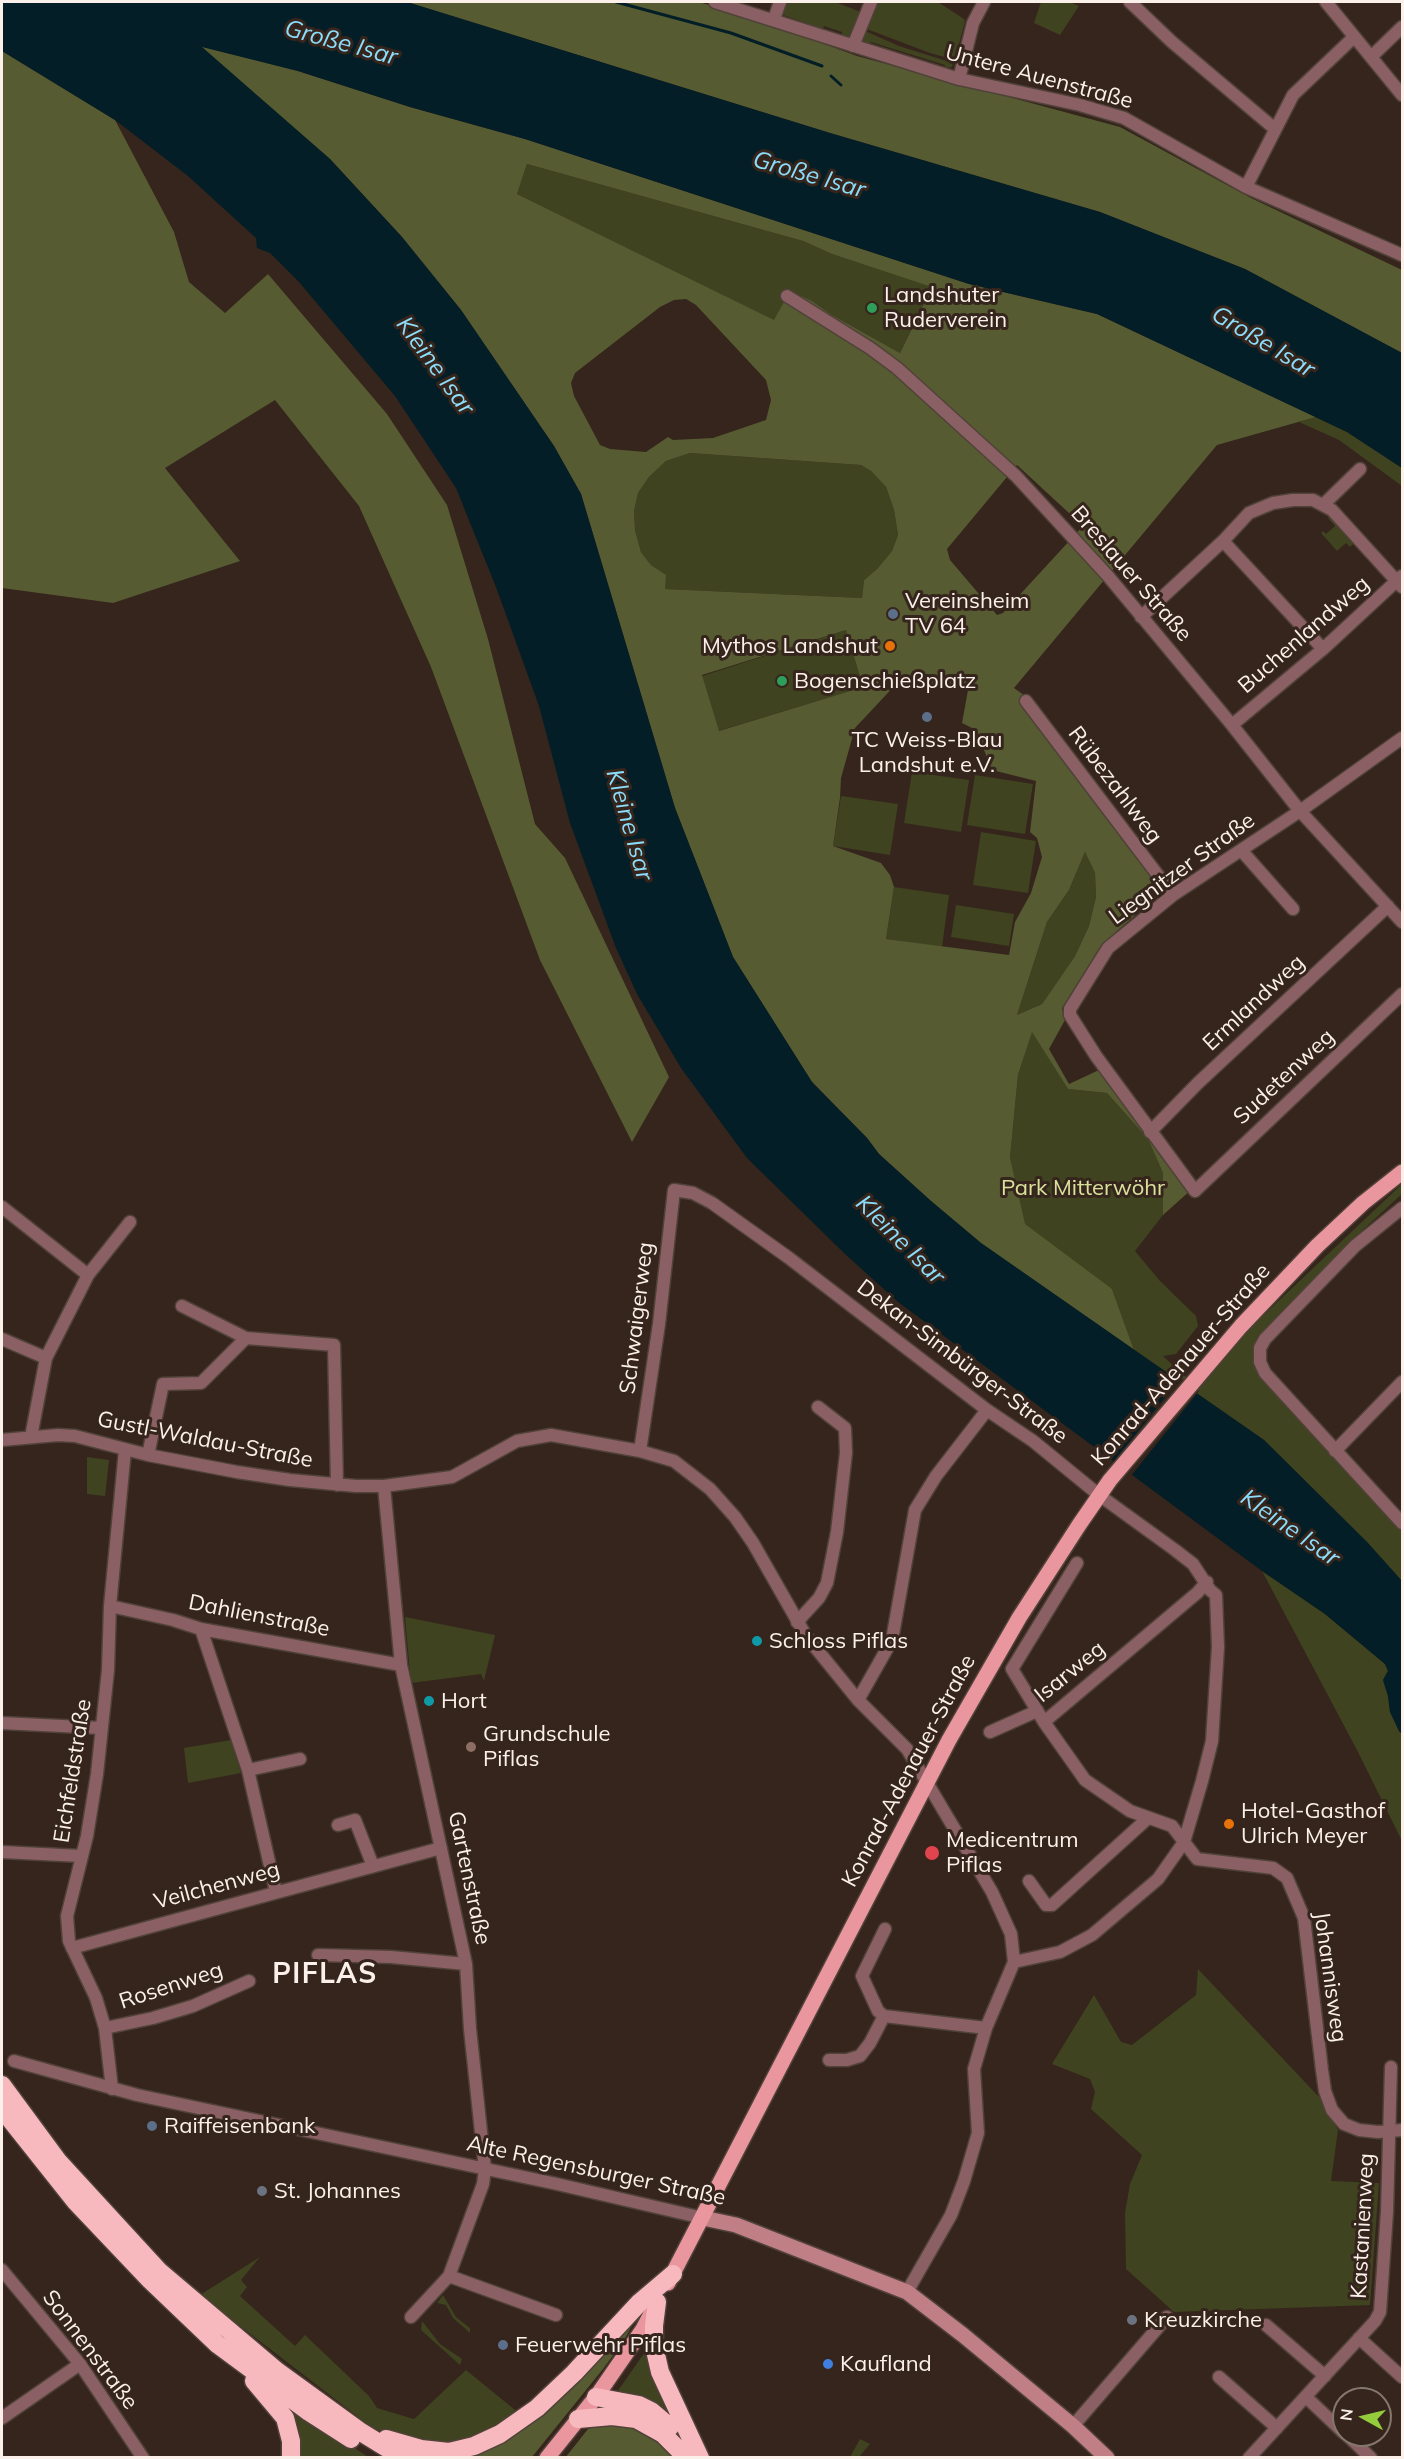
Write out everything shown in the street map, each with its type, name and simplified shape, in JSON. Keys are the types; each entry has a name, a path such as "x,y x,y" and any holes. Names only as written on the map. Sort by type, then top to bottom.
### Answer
{"highway":[{"path":"2,2085 58,2161 159,2271 277,2371 361,2432 403,2457"},
{"path":"2,2109 75,2201 150,2280 271,2399 285,2418 291,2441 291,2457"},
{"path":"361,2432 404,2445 436,2451 462,2450 487,2440 537,2408 574,2373 640,2302 673,2274"},
{"path":"657,2302 654,2346 660,2372 695,2457"},
{"path":"217,2344 309,2412 379,2457"},
{"path":"596,2397 630,2403 651,2411 695,2457"},
{"path":"578,2419 612,2416 636,2419 663,2434 695,2457"}],"main road":[{"name":"Konrad-Adenauer-Straße","path":"547,2457 596,2397 643,2329 703,2218 928,1781 1019,1618 1102,1491 1206,1364 1317,1246 1363,1203 1402,1172"}],"street":[{"name":"Untere Auenstraße","path":"715,2 959,79 1080,105 1124,118 1166,139 1246,187 1402,255"},
{"path":"774,19 780,2"},
{"path":"853,45 871,2"},
{"path":"959,79 974,23 984,2"},
{"path":"1130,2 1172,42 1275,129"},
{"path":"1326,2 1402,95"},
{"path":"1371,57 1402,27"},
{"path":"1246,187 1293,95 1354,37"},
{"name":"Breslauer Straße","path":"787,296 870,348 936,402 1016,476 1141,616 1232,724 1300,811 1402,922"},
{"path":"1324,504 1360,469"},
{"path":"1141,616 1223,541 1250,513 1273,503 1293,500 1313,500 1324,504 1401,581"},
{"path":"1223,541 1323,650"},
{"name":"Buchenlandweg","path":"1232,724 1323,650 1401,581"},
{"name":"Rübezahlweg","path":"1026,701 1173,895"},
{"name":"Liegnitzer Straße","path":"1194,1191 1080,1032 1070,1015 1070,1009 1108,948 1173,895 1300,811 1402,738"},
{"path":"1241,850 1293,909"},
{"name":"Ermlandweg","path":"1150,1132 1198,1083 1388,906"},
{"name":"Sudetenweg","path":"1194,1191 1402,994"},
{"name":"Dekan-Simbürger-Straße","path":"674,1190 693,1193 712,1203 789,1257 987,1410 1102,1491 1194,1564 1207,1581 1210,1590 1216,1594 1218,1647 1212,1731 1202,1781 1184,1842 1158,1879 1092,1935 1060,1952 1014,1962"},
{"name":"Schwaigerweg","path":"640,1451 659,1324 674,1190"},
{"path":"2,1207 88,1275"},
{"path":"1402,1208 1355,1246 1265,1339 1260,1348 1260,1362 1265,1373 1335,1451 1368,1483 1402,1523"},
{"path":"31,1437 46,1358 88,1275 130,1222"},
{"path":"182,1306 246,1338 334,1344 337,1485"},
{"path":"148,1455 163,1384 201,1383 246,1338"},
{"path":"2,1339 46,1358"},
{"path":"1335,1451 1402,1382"},
{"path":"798,1622 819,1598 827,1583 837,1533 846,1453 845,1428 818,1407"},
{"path":"858,1700 892,1640 915,1510 936,1476 987,1410"},
{"name":"Gustl-Waldau-Straße","path":"2,1440 75,1436 125,1450 237,1472 337,1485 384,1486 452,1477 518,1441 551,1435 640,1451 674,1461 710,1489 725,1505 753,1543 798,1622 829,1667 907,1749 992,1892 1011,1934 1014,1962"},
{"name":"Eichfeldstraße","path":"112,2089 105,2028 96,1998 72,1948 67,1916 87,1836 97,1774 100,1728 108,1670 110,1606 125,1450"},
{"name":"Gartenstraße","path":"384,1486 400,1665 466,1964 470,2029 485,2169 483,2184 449,2276 411,2317"},
{"name":"Isarweg","path":"1077,1563 1012,1669 1041,1717 1197,1593 1207,1581"},
{"name":"Dahlienstraße","path":"110,1606 173,1620 201,1629 400,1665"},
{"path":"201,1629 248,1770 276,1892"},
{"path":"990,1732 1041,1717"},
{"name":"Johannisweg","path":"1041,1717 1084,1780 1130,1810 1172,1826 1197,1859 1273,1868 1287,1878 1304,1918 1325,2091 1332,2110 1344,2124 1359,2130 1402,2130"},
{"path":"2,1723 100,1728"},
{"path":"248,1770 300,1759"},
{"path":"1029,1881 1046,1905 1052,1905 1147,1818"},
{"path":"338,1825 355,1820 374,1866"},
{"name":"Veilchenweg","path":"72,1948 441,1848"},
{"path":"2,1852 81,1856"},
{"path":"885,1929 862,1976 870,1999 878,2011 884,2016 986,2028"},
{"path":"318,1955 466,1964"},
{"path":"907,2292 951,2215 975,2149 978,2121 974,2095 974,2069 986,2028 1014,1962"},
{"name":"Rosenweg","path":"105,2028 183,2009 249,1981"},
{"path":"829,2060 847,2060 860,2055 870,2043 884,2016"},
{"name":"Alte Regensburger Straße","path":"14,2061 112,2089 578,2188 735,2225 907,2292 963,2334 1107,2457"},
{"path":"1388,2131 1391,2067"},
{"name":"Kastanienweg","path":"1251,2457 1376,2320 1380,2312 1387,2212 1388,2131"},
{"name":"Sonnenstraße","path":"2,2270 80,2364 143,2457"},
{"path":"449,2276 556,2314"},
{"path":"1073,2426 1167,2317"},
{"path":"1266,2325 1325,2376"},
{"path":"1359,2338 1402,2378"},
{"path":"2,2418 80,2364"},
{"path":"1219,2377 1277,2428"},
{"path":"1306,2397 1332,2422"},
{"path":"1360,2447 1371,2457"}],"green space":[{"path":"407,2 699,2 762,21 857,56 1120,127 1251,198 1402,270 1402,353 1245,269 1100,212 830,133"},
{"path":"783,2 835,2 861,12 851,38 842,35 842,32 824,26 823,29 783,15 781,12"},
{"path":"878,2 938,2 964,19 955,60 864,28 870,22 867,20 872,18"},
{"path":"1041,2 1070,2 1079,6 1060,35 1034,23"},
{"path":"863,30 899,46 953,63 952,67 945,68 945,65 871,42 870,45 862,41 860,36"},
{"path":"200,46 298,71 410,107 525,139 969,284 1097,314 1316,417 1217,445 1014,688 1028,698 1163,891 1102,944 1062,1008 1065,1020 1049,1049 1069,1084 1099,1070 1191,1190 1163,1215 1163,1173 1148,1139 1107,1093 1068,1089 1032,1032 1018,1075 1010,1158 1025,1224 1112,1289 1134,1350 981,1243 879,1154 867,1138 812,1082 733,957 675,808 581,494 554,446 461,310 402,237 330,159","holes":["527,164 803,241 832,254 932,287 900,353 832,315 812,301 790,291 774,320 517,194","686,299 696,305 766,380 771,400 766,420 713,438 673,440 668,437 646,452 610,449 600,445 574,396 571,383 575,373 660,307 674,300","690,453 861,465 871,471 886,487 894,510 898,535 892,551 864,580 862,598 665,589 666,575 651,565 641,552 635,530 634,511 638,493 649,477 666,461","1017,465 1083,526 1003,613 997,615 950,560 947,549","846,630 863,687 719,731 702,675","899,681 968,690 962,723 976,730 992,770 1036,781 1030,832 1037,838 1042,857 1031,893 1015,922 1009,955 886,939 894,887 890,875 881,863 833,846 841,778 855,728","1085,852 1095,873 1096,897 1089,926 1075,956 1042,1004 1017,1015 1047,922 1069,890"]},
{"path":"2,51 115,120 174,232 189,282 225,313 268,274 387,414 447,505 488,639 535,824 565,858 669,1077 632,1142 540,960 431,667 359,506 275,400 165,468 240,561 113,603 2,588"},
{"path":"527,164 803,241 832,254 932,286 900,353 832,315 812,301 787,296 775,321 517,194"},
{"path":"1316,417 1347,432 1402,468 1402,486 1339,440 1299,422"},
{"path":"690,453 861,465 871,471 886,487 894,510 898,535 892,551 864,580 862,598 664,589 665,575 651,565 641,552 635,530 634,511 638,493 649,477 666,461"},
{"path":"1331,515 1355,542 1350,547 1346,543 1337,551 1321,533 1323,531 1326,534 1335,526 1328,518"},
{"name":"Bogenschießplatz","path":"846,630 863,687 718,731 702,676"},
{"path":"912,772 969,780 961,832 904,823"},
{"path":"975,775 1033,784 1025,834 967,825"},
{"path":"841,796 898,804 890,855 833,846"},
{"path":"981,832 1036,841 1028,893 973,885"},
{"path":"1085,852 1095,873 1096,897 1089,926 1075,956 1042,1004 1017,1015 1047,922 1069,890"},
{"path":"894,887 949,895 942,947 886,939"},
{"path":"956,905 1014,914 1009,946 951,937"},
{"name":"Park Mitterwöhr","path":"1032,1031 1068,1089 1107,1093 1148,1139 1163,1173 1163,1215 1135,1251 1160,1281 1196,1316 1198,1326 1176,1354 1163,1356 1198,1385 1214,1362 1402,1184 1402,1194 1353,1239 1273,1322 1264,1338 1260,1362 1402,1526 1402,1581 1367,1542 1264,1440 1134,1350 1112,1289 981,1234 1010,1158 1018,1075"},
{"path":"87,1457 109,1460 105,1496 87,1494"},
{"path":"1262,1571 1325,1614 1385,1664 1388,1671 1383,1680 1390,1712 1402,1734 1402,1841 1358,1752"},
{"path":"405,1617 495,1635 484,1681 481,1674 411,1683"},
{"path":"231,1740 241,1773 188,1783 184,1748"},
{"path":"1198,1969 1320,2098 1338,2130 1331,2181 1379,2183 1370,2305 1174,2312 1126,2269 1125,2213 1130,2184 1142,2155 1091,2109 1095,2092 1090,2079 1052,2064 1094,1995 1121,2042 1132,2045 1196,1995"},
{"path":"260,2257 241,2280 247,2287 240,2296 295,2346 305,2335 369,2396 377,2408 414,2419 466,2370 520,2414 491,2433 438,2445 382,2432 370,2426 200,2295"},
{"path":"443,2295 456,2317 470,2328 470,2333 453,2318 446,2305 437,2303"},
{"path":"636,2318 623,2342 603,2369 532,2457 412,2457 400,2451 492,2446"},
{"path":"422,2321 440,2344 462,2359 460,2365 421,2330"},
{"path":"649,2346 674,2423 615,2395"},
{"path":"276,2395 368,2457 298,2457"},
{"path":"603,2424 641,2426 680,2458 565,2458 588,2429"},
{"path":"860,2439 870,2444 859,2457 850,2457"}],"water":[{"path":"2,2 407,2 830,133 1100,212 1245,269 1402,353 1402,468 1347,432 1097,314 969,284 525,139 410,107 298,71 202,47 330,159 402,237 461,310 554,446 581,494 675,808 733,957 812,1082 867,1138 879,1154 981,1243 1264,1440 1367,1542 1402,1581 1402,1734 1390,1712 1383,1680 1388,1671 1385,1664 1325,1614 1262,1571 898,1302 845,1254 747,1158 681,1068 637,994 616,948 570,823 539,706 496,587 456,488 395,396 299,282 270,253 257,248 256,238 188,176 115,120 2,51"}],"pier":[{"path":"1181,1378 1199,1391 1130,1477 1112,1463"}],"waterway":[{"path":"616,2 731,33 822,66"},
{"path":"831,76 841,85"}],"place":[{"name":"Landshuter Ruderverein","path":"872,308"},
{"name":"Vereinsheim TV 64","path":"893,614"},
{"name":"Mythos Landshut","path":"890,646"},
{"name":"Bogenschießplatz","path":"782,681"},
{"name":"TC Weiss-Blau Landshut e.V.","path":"927,717"},
{"name":"Schloss Piflas","path":"757,1641"},
{"name":"Hort","path":"429,1701"},
{"name":"Grundschule Piflas","path":"471,1747"},
{"name":"Hotel-Gasthof Ulrich Meyer","path":"1229,1824"},
{"name":"Medicentrum Piflas","path":"932,1853"},
{"name":"Raiffeisenbank","path":"152,2126"},
{"name":"St. Johannes","path":"262,2191"},
{"name":"Kreuzkirche","path":"1132,2320"},
{"name":"Feuerwehr Piflas","path":"503,2345"},
{"name":"Kaufland","path":"828,2364"}],"district":[{"name":"PIFLAS","path":"325,1975"}],"water label":[{"name":"Große Isar","path":"341,43"},
{"name":"Große Isar","path":"809,175"},
{"name":"Große Isar","path":"1263,342"},
{"name":"Kleine Isar","path":"435,366"},
{"name":"Kleine Isar","path":"629,825"},
{"name":"Kleine Isar","path":"900,1240"},
{"name":"Kleine Isar","path":"1290,1528"}]}
